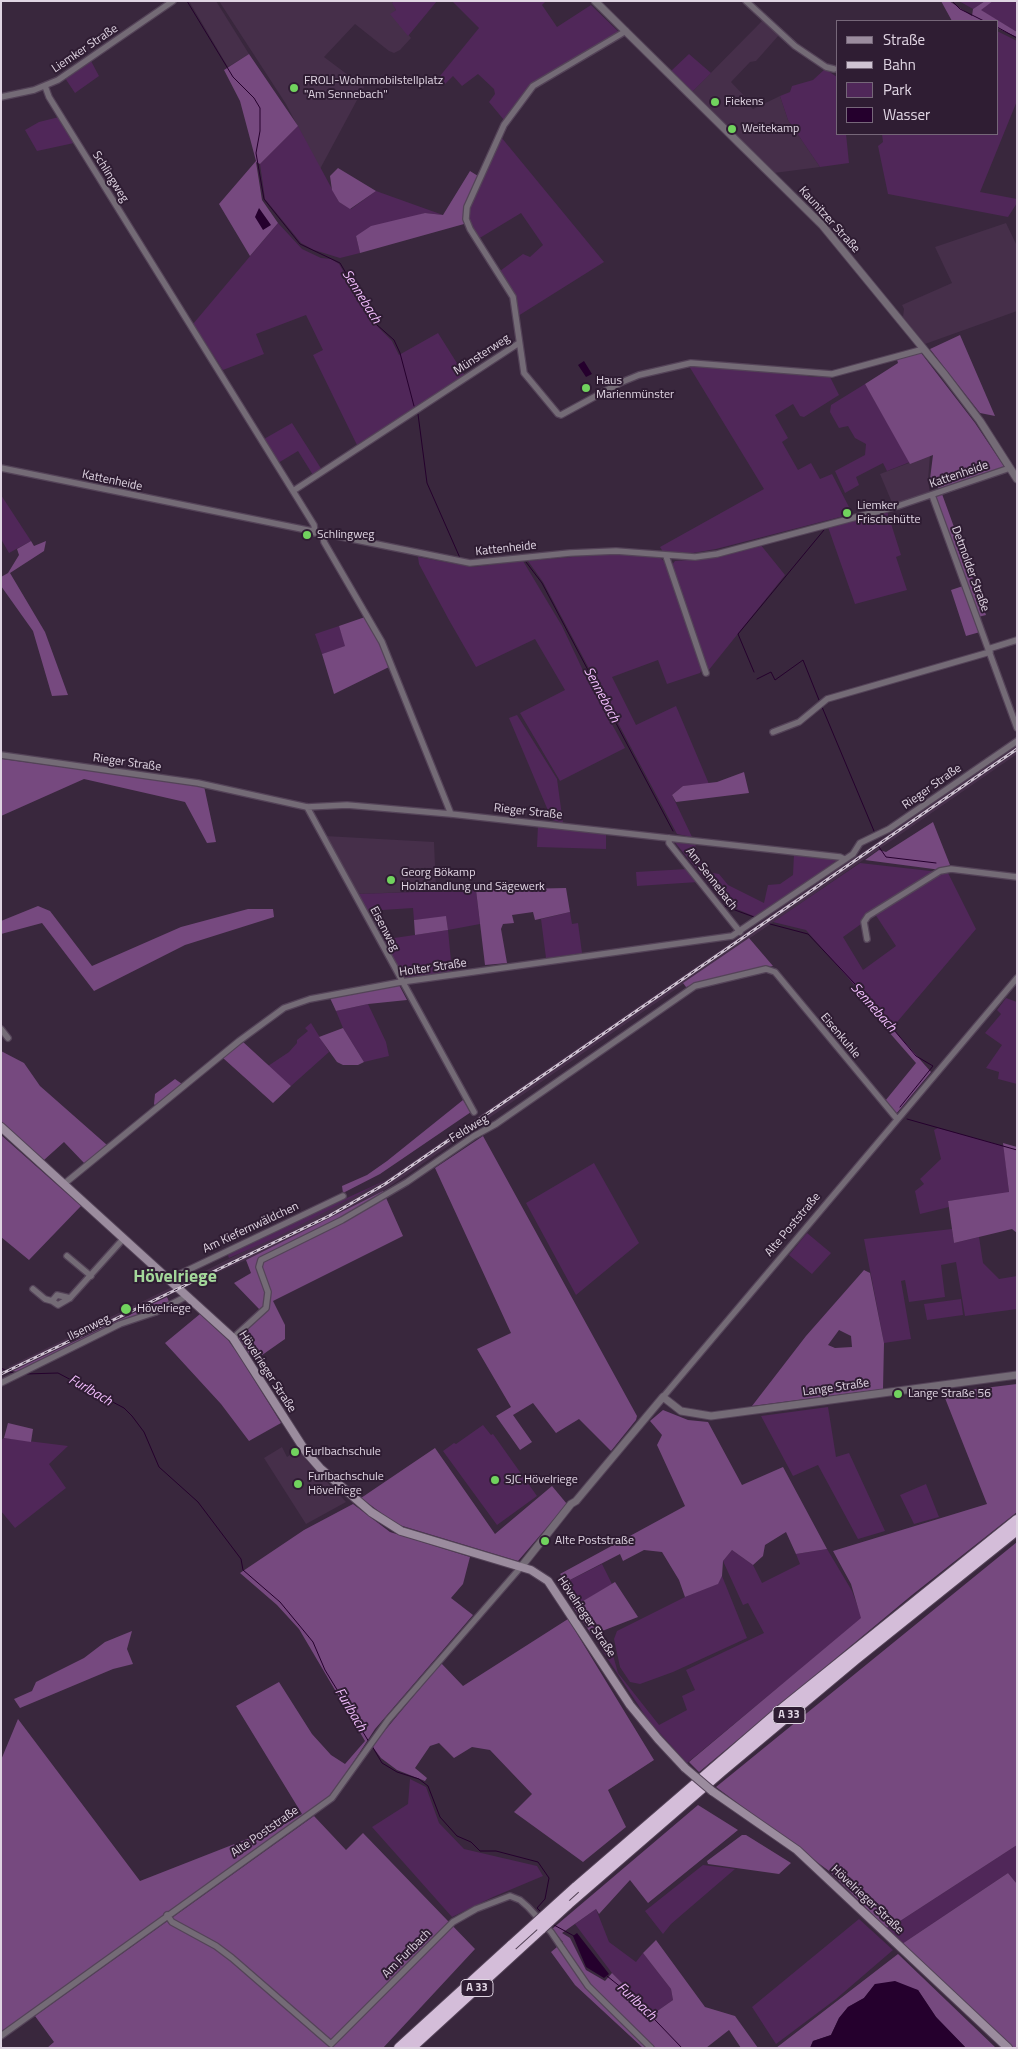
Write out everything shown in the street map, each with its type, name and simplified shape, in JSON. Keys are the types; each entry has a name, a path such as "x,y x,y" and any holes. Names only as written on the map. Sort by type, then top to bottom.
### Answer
{"highway":[{"name":"A 33","path":"399,2048 575,1888 788,1704 1017,1520"},
{"name":"A 33","path":"411,2048 542,1928 722,1771 856,1659 1017,1530"}],"main road":[{"name":"Hövelrieger Straße","path":"1,1127 233,1338 306,1452 320,1468 370,1512 390,1526 408,1534 521,1567 540,1575 554,1588 630,1705 685,1768 712,1791 803,1856 1008,2048"}],"street":[{"name":"Liemker Straße","path":"1,97 45,86 108,47 173,1"},
{"name":"Kaunitzer Straße","path":"595,1 822,225 924,348 980,421 1017,479"},
{"path":"746,1 795,46 826,67 834,69"},
{"path":"519,343 513,297 470,229 466,219 467,207 504,125 533,86 626,30"},
{"name":"Schlingweg","path":"45,86 54,105 314,524 315,533"},
{"name":"Münsterweg","path":"293,492 519,343 528,379 561,415 622,382 668,368 691,364 832,374 924,348"},
{"name":"Kattenheide","path":"1,468 324,535 470,563 570,553 616,551 695,557 717,554 932,495 1010,468"},
{"name":"Detmolder Straße","path":"932,495 1017,728"},
{"path":"324,535 324,542 382,642 451,814"},
{"path":"666,556 706,673"},
{"path":"773,732 799,722 827,699 989,651 1017,640"},
{"name":"Rieger Straße","path":"1,755 198,783 307,807 347,805 451,814 844,859 853,854 860,843 889,829 1017,741"},
{"name":"Eisenweg","path":"307,807 401,982 474,1112"},
{"name":"Am Sennebach","path":"669,838 669,843 740,932"},
{"name":"Holter Straße","path":"63,1183 278,1011 306,1000 401,982 723,938 740,932 844,859"},
{"path":"867,940 864,922 868,916 940,871 951,869 1017,877"},
{"name":"Eisenkuhle","path":"766,969 775,972 898,1119"},
{"name":"Feldweg","path":"233,1338 266,1308 268,1292 259,1267 261,1260 342,1220 407,1182 474,1136 496,1124 695,986 766,969"},
{"name":"Alte Poststraße","path":"1,2036 166,1915 332,1798 388,1720 521,1567 571,1504 576,1501 1017,978"},
{"path":"1,1029 8,1038"},
{"name":"Am Kiefernwäldchen","path":"169,1279 343,1196"},
{"path":"33,1289 45,1299 52,1300 58,1305 70,1298 124,1238"},
{"path":"67,1256 91,1276"},
{"name":"Ilsenweg","path":"1,1383 120,1324 156,1312 188,1296"},
{"name":"Lange Straße","path":"663,1397 681,1411 711,1416 1017,1375"},
{"name":"Am Furlbach","path":"166,1915 172,1922 222,1950 331,2044 453,1922 484,1905 510,1896 520,1900 528,1907 551,1932 588,1986 651,2048"}],"shaded area":[{"path":"189,1 216,1 249,54 228,67"},
{"path":"219,1 392,1 396,10 391,14 411,38 400,50 394,53 389,51 355,24 324,57 364,87 320,169 286,104"},
{"path":"941,1 949,1 972,16 973,9 985,1 993,1 981,10 997,20 951,20"},
{"path":"763,20 779,35 756,61 750,62 731,82 748,100 746,102 753,109 780,96 788,120 820,167 774,173 692,92"},
{"path":"998,20 1017,32 1017,37 998,28"},
{"path":"249,54 298,126 260,164 256,162 262,200 278,223 250,256 219,204 256,161 240,101 224,70"},
{"path":"338,168 376,191 350,209 339,202 332,190 330,176"},
{"path":"470,171 478,176 464,224 360,253 356,236 371,226 425,213 443,215"},
{"path":"1006,223 1017,246 1017,311 925,344 903,317 904,309 902,305 952,283 935,247"},
{"path":"960,335 995,416 980,413 930,349"},
{"path":"918,349 975,423 1005,468 940,490 930,479 933,455 910,464 865,384 898,363 896,356"},
{"path":"930,455 928,480 930,494 893,505 880,474"},
{"path":"942,494 986,615 978,617 935,497"},
{"path":"31,541 34,546 46,541 44,551 10,573 45,632 68,695 52,696 33,631 1,586 1,577 8,573 19,555 17,549"},
{"path":"963,586 980,632 966,636 951,590"},
{"path":"365,617 380,643 389,667 334,694 322,654 345,646 339,626"},
{"path":"1017,746 1017,754 383,1191 246,1260 184,1287 179,1284 386,1180"},
{"path":"2,759 204,786 216,842 207,843 185,802 84,779 1,816"},
{"path":"744,772 749,793 676,802 672,795 683,786 717,782"},
{"path":"933,822 950,865 941,870 865,860 879,850 886,852"},
{"path":"325,836 434,842 436,891 357,894"},
{"path":"566,888 570,912 535,920 533,912 512,915 514,923 503,924 501,929 507,963 485,965 476,890"},
{"path":"38,906 50,911 92,966 181,927 248,909 273,909 274,917 185,945 94,991 42,923 1,934 1,921"},
{"path":"446,916 448,930 415,935 414,920"},
{"path":"749,938 773,966 686,987 683,983"},
{"path":"399,985 407,1000 368,1004 336,1011 330,998"},
{"path":"343,1028 364,1062 358,1065 343,1065 337,1062 319,1037"},
{"path":"892,1028 931,1072 896,1114 885,1101 916,1063 888,1031"},
{"path":"242,1041 291,1086 273,1103 223,1058"},
{"path":"1,1051 24,1063 40,1086 107,1145 85,1164 64,1142 44,1160 1,1121"},
{"path":"175,1079 182,1084 156,1107 154,1104 155,1094"},
{"path":"463,1100 471,1112 380,1174 343,1193 342,1186 367,1175 387,1161"},
{"path":"1,1135 81,1206 29,1260 1,1237"},
{"path":"483,1136 637,1416 636,1420 611,1451 579,1419 556,1433 533,1403 513,1415 532,1442 520,1450 496,1416 511,1407 477,1349 511,1333 435,1168"},
{"path":"1003,1143 1017,1147 1017,1233 1012,1229 954,1243 948,1201 1009,1192"},
{"path":"383,1191 403,1236 273,1301 285,1325 285,1339 255,1360 233,1335 260,1310 234,1283 251,1273 246,1260"},
{"path":"864,1270 870,1273 884,1343 883,1389 752,1406 806,1336","holes":["839,1330 851,1336 852,1347 835,1348 828,1345"]},
{"path":"172,1287 176,1292 13,1371 8,1367"},
{"path":"167,1297 170,1304 18,1372 13,1371"},
{"path":"200,1314 228,1340 281,1423 249,1441 221,1404 165,1343"},
{"path":"1017,1384 1017,1512 912,1595 699,1772 689,1762 861,1618 851,1584 833,1551 987,1504 943,1393"},
{"path":"663,1410 688,1420 708,1422 742,1485 783,1467 827,1549 796,1554 786,1532 765,1545 763,1556 753,1565 732,1550 723,1561 722,1576 718,1584 685,1597 679,1580 662,1552 644,1550 623,1561 620,1554 566,1582 560,1574 685,1506 657,1445 662,1435 650,1421"},
{"path":"8,1423 33,1429 31,1442 4,1438"},
{"path":"282,1447 287,1457 299,1449 307,1461 346,1502 306,1524 264,1458"},
{"path":"435,1448 495,1534 552,1486 567,1504 518,1561 396,1524 361,1498"},
{"path":"353,1504 390,1532 470,1557 463,1584 451,1598 473,1615 375,1729 331,1796 1,2032 1,1760 18,1719 140,1881 283,1825 302,1814 236,1706 279,1682 312,1734 331,1755 345,1764 365,1741 299,1629 277,1605 240,1573 304,1530"},
{"path":"1017,1542 1017,1845 897,1923 886,1928 829,1871 716,1787"},
{"path":"615,1582 638,1617 592,1635 573,1607"},
{"path":"568,1619 654,1760 608,1790 626,1827 583,1862 514,1812 532,1794 490,1750 472,1747 454,1758 439,1743 430,1746 415,1768 427,1778 425,1781 397,1770 381,1758 372,1746 441,1663 463,1686"},
{"path":"132,1631 127,1649 133,1664 113,1669 20,1708 14,1699 32,1691 36,1682 84,1658 105,1642"},
{"path":"698,1805 738,1830 648,1903 630,1880 599,1914 596,1909 562,1933 570,1938 586,1970 605,1981 612,1973 653,2014 673,2000 671,1989 643,1953 656,1940 705,2007 735,2016 758,2048 741,2048 729,2030 706,2048 643,2048 575,1985 551,1952 563,1942 552,1929"},
{"path":"314,1816 346,1850 363,1833 475,1949 383,2048 47,2048 54,2042 35,2016"},
{"path":"742,1835 746,1835 791,1863 779,1874 708,1864 707,1861"},
{"path":"1008,1873 1017,1884 1017,2048 1012,2048 902,1944"},
{"path":"898,1954 996,2048 966,2048 936,2017 918,1990 875,1984 864,1998 848,2007 839,2018 831,2035 813,2041 810,2048 776,2048"}],"green space":[{"path":"394,1 437,1 408,36 390,14 396,10 392,3"},
{"path":"452,1 546,1 542,5 557,27 591,5 620,33 547,74 532,85 504,120 489,102 495,94 494,89 478,74 462,86 453,76 445,84 440,76 479,28"},
{"path":"959,1 985,1 973,9"},
{"path":"993,1 1017,1 1017,32 998,20 980,10"},
{"path":"998,32 1017,41 1017,101 980,192 1017,199 1017,203 1008,217 888,194 878,146 883,142 882,135 998,135"},
{"path":"689,54 711,73 692,92 671,71"},
{"path":"91,61 99,76 75,93 65,78"},
{"path":"825,69 836,76 836,135 846,135 849,163 820,167 788,120 780,96 790,92 792,86 813,80"},
{"path":"59,117 74,143 37,151 25,130 39,122"},
{"path":"298,126 339,202 351,209 376,191 443,215 425,213 356,236 360,253 340,258 314,250 301,243 265,199 260,164"},
{"path":"501,137 604,262 518,316 511,288 500,271 523,254 530,257 543,245 521,213 478,239 469,219 470,208"},
{"path":"278,223 302,249 321,258 331,259 339,264 375,324 392,341 399,355 438,333 465,376 357,445 313,355 323,350 306,315 256,334 264,354 223,370 193,324"},
{"path":"689,366 764,369 813,377 830,377 839,395 804,417 800,416 793,404 775,415 788,438 782,442 798,470 811,463 820,479 832,474 849,507 842,510 844,516 716,549 693,553 663,552 660,547 764,489"},
{"path":"865,384 910,462 887,471 883,463 856,477 859,485 845,493 835,471 865,455 866,444 855,438 848,426 839,428 830,412 831,405"},
{"path":"292,423 322,470 313,475 298,451 278,463 264,439"},
{"path":"1,495 31,541 9,553 1,539"},
{"path":"887,511 901,555 896,557 907,590 855,604 828,527"},
{"path":"760,544 785,575 708,671 671,566 675,561 700,559"},
{"path":"616,553 660,558 667,563 702,669 700,673 667,684 658,660 612,677 636,725 676,706 709,784 683,786 672,795 692,837 677,834 543,582 528,561"},
{"path":"418,557 472,567 523,561 562,626 587,679 625,748 560,781 520,713 565,690 535,639 476,667 419,564"},
{"path":"339,626 346,646 322,654 315,634"},
{"path":"517,715 557,779 563,823 552,820 509,718"},
{"path":"538,825 606,832 606,849 537,847"},
{"path":"673,840 696,843 695,849 707,872 719,874 728,885 764,903 768,885 780,884 793,875 794,854 837,860 758,918 725,904"},
{"path":"860,863 948,873 976,929 892,1028 806,930 773,922","holes":["875,914 896,946 863,970 843,937"]},
{"path":"687,869 698,882 637,886 636,872"},
{"path":"476,890 480,924 448,930 446,917 414,920 413,908 367,911 357,894"},
{"path":"570,912 572,924 578,923 582,953 546,958 541,919"},
{"path":"448,930 452,971 405,979 402,978 381,940"},
{"path":"1006,998 1017,1002 1017,1084 998,1079 999,1072 986,1068 1002,1045 985,1033 1001,1014 997,1010"},
{"path":"368,1004 386,1042 389,1056 364,1062 343,1028 336,1011"},
{"path":"311,1023 329,1052 291,1086 268,1066 289,1052 297,1043 297,1040 308,1031 305,1028"},
{"path":"938,1128 1004,1146 1009,1193 948,1201 949,1207 920,1214 915,1191 924,1184 920,1179 941,1159 934,1130"},
{"path":"594,1163 639,1243 576,1295 526,1203"},
{"path":"386,1180 277,1237 229,1258 227,1253"},
{"path":"952,1229 954,1243 979,1237 983,1263 999,1279 1017,1276 1017,1309 965,1316 956,1262 941,1265 945,1297 909,1302 905,1280 901,1281 911,1339 884,1343 864,1239"},
{"path":"807,1233 831,1253 812,1274 789,1255"},
{"path":"961,1299 963,1315 927,1320 924,1304"},
{"path":"828,1407 836,1457 849,1453 885,1531 858,1539 818,1465 793,1476 761,1416"},
{"name":"SJC Hövelriege","path":"483,1425 491,1435 493,1434 537,1496 497,1525 443,1451"},
{"path":"4,1438 68,1446 49,1464 66,1488 15,1528 1,1511 1,1440"},
{"path":"926,1484 939,1517 914,1524 900,1495"},
{"path":"827,1549 852,1591 862,1618 687,1763 648,1720 598,1644 598,1641 606,1639 609,1641 618,1673 659,1725 687,1710 682,1696 695,1690 686,1670 764,1633 748,1603 743,1605 723,1561 732,1550 753,1565 762,1583 800,1564 796,1554"},
{"path":"602,1564 612,1584 577,1605 562,1584"},
{"path":"722,1576 747,1638 673,1672 640,1684 630,1682 620,1667 614,1639 617,1631 685,1597 717,1584"},
{"path":"410,1779 426,1787 439,1823 464,1849 537,1866 543,1876 452,1917 372,1827 408,1804"},
{"path":"1017,1845 1017,1884 1008,1873 902,1944 886,1928 897,1923"},
{"path":"703,1865 735,1869 671,1924 663,1934 645,1911"},
{"path":"596,1909 609,1942 636,1962 643,1953 671,1989 673,2000 653,2014 612,1973 575,1924"},
{"path":"859,1919 893,1950 836,1999 776,2044 752,2007"}],"water":[{"path":"259,208 271,225 263,230 255,217"},
{"path":"584,361 592,374 586,377 578,365"},
{"path":"577,1933 609,1974 604,1978 586,1967 573,1936"},
{"path":"895,1981 918,1990 936,2017 966,2048 810,2048 813,2041 831,2035 839,2018 848,2007 864,1998 875,1984"}],"waterway":[{"name":"Sennebach","path":"187,1 233,77 254,98 260,108 260,131 256,153 264,199 300,244 340,263 376,324 394,340 400,353 414,406"},
{"path":"952,1 960,9 982,20"},
{"path":"998,28 1017,38"},
{"name":"Sennebach","path":"418,414 427,483 460,558"},
{"path":"754,672 738,634 824,530"},
{"name":"Sennebach","path":"526,562 542,583 673,831"},
{"path":"757,679 771,672 775,680 803,660 819,700"},
{"path":"822,707 874,831"},
{"name":"Sennebach","path":"676,846 724,906 754,917"},
{"path":"879,847 886,857 936,863"},
{"name":"Sennebach","path":"770,924 808,934 855,984 916,1056 933,1066 900,1107"},
{"name":"Sennebach","path":"907,1119 1017,1150"},
{"name":"Furlbach","path":"1,1368 17,1373"},
{"name":"Furlbach","path":"25,1374 58,1373 124,1408 132,1416 144,1432 159,1467 198,1502 241,1559 243,1570 280,1602 313,1642 325,1670 369,1742"},
{"name":"Furlbach","path":"372,1746 382,1763 397,1772 419,1779 428,1786 440,1817 457,1836 471,1842 480,1851 496,1851 538,1862 549,1878 545,1899 537,1908 542,1913"},
{"name":"Furlbach","path":"554,1925 574,1936"},
{"name":"Furlbach","path":"607,1976 633,1997 682,2048"}],"railway":[{"path":"1,1374 329,1216 385,1184 1017,749"}],"place":[{"name":"FROLI-Wohnmobilstellplatz \"Am Sennebach\"","path":"294,88"},
{"name":"Fiekens","path":"715,102"},
{"name":"Weitekamp","path":"732,129"},
{"name":"Haus Marienmünster","path":"586,388"},
{"name":"Liemker Frischehütte","path":"847,513"},
{"name":"Schlingweg","path":"307,535"},
{"name":"Georg Bökamp Holzhandlung und Sägewerk","path":"391,880"},
{"name":"Hövelriege","path":"126,1309"},
{"name":"Lange Straße 56","path":"898,1394"},
{"name":"Furlbachschule","path":"295,1452"},
{"name":"SJC Hövelriege","path":"495,1480"},
{"name":"Furlbachschule Hövelriege","path":"298,1484"},
{"name":"Alte Poststraße","path":"545,1541"}],"district":[{"name":"Hövelriege","path":"175,1278"}]}
